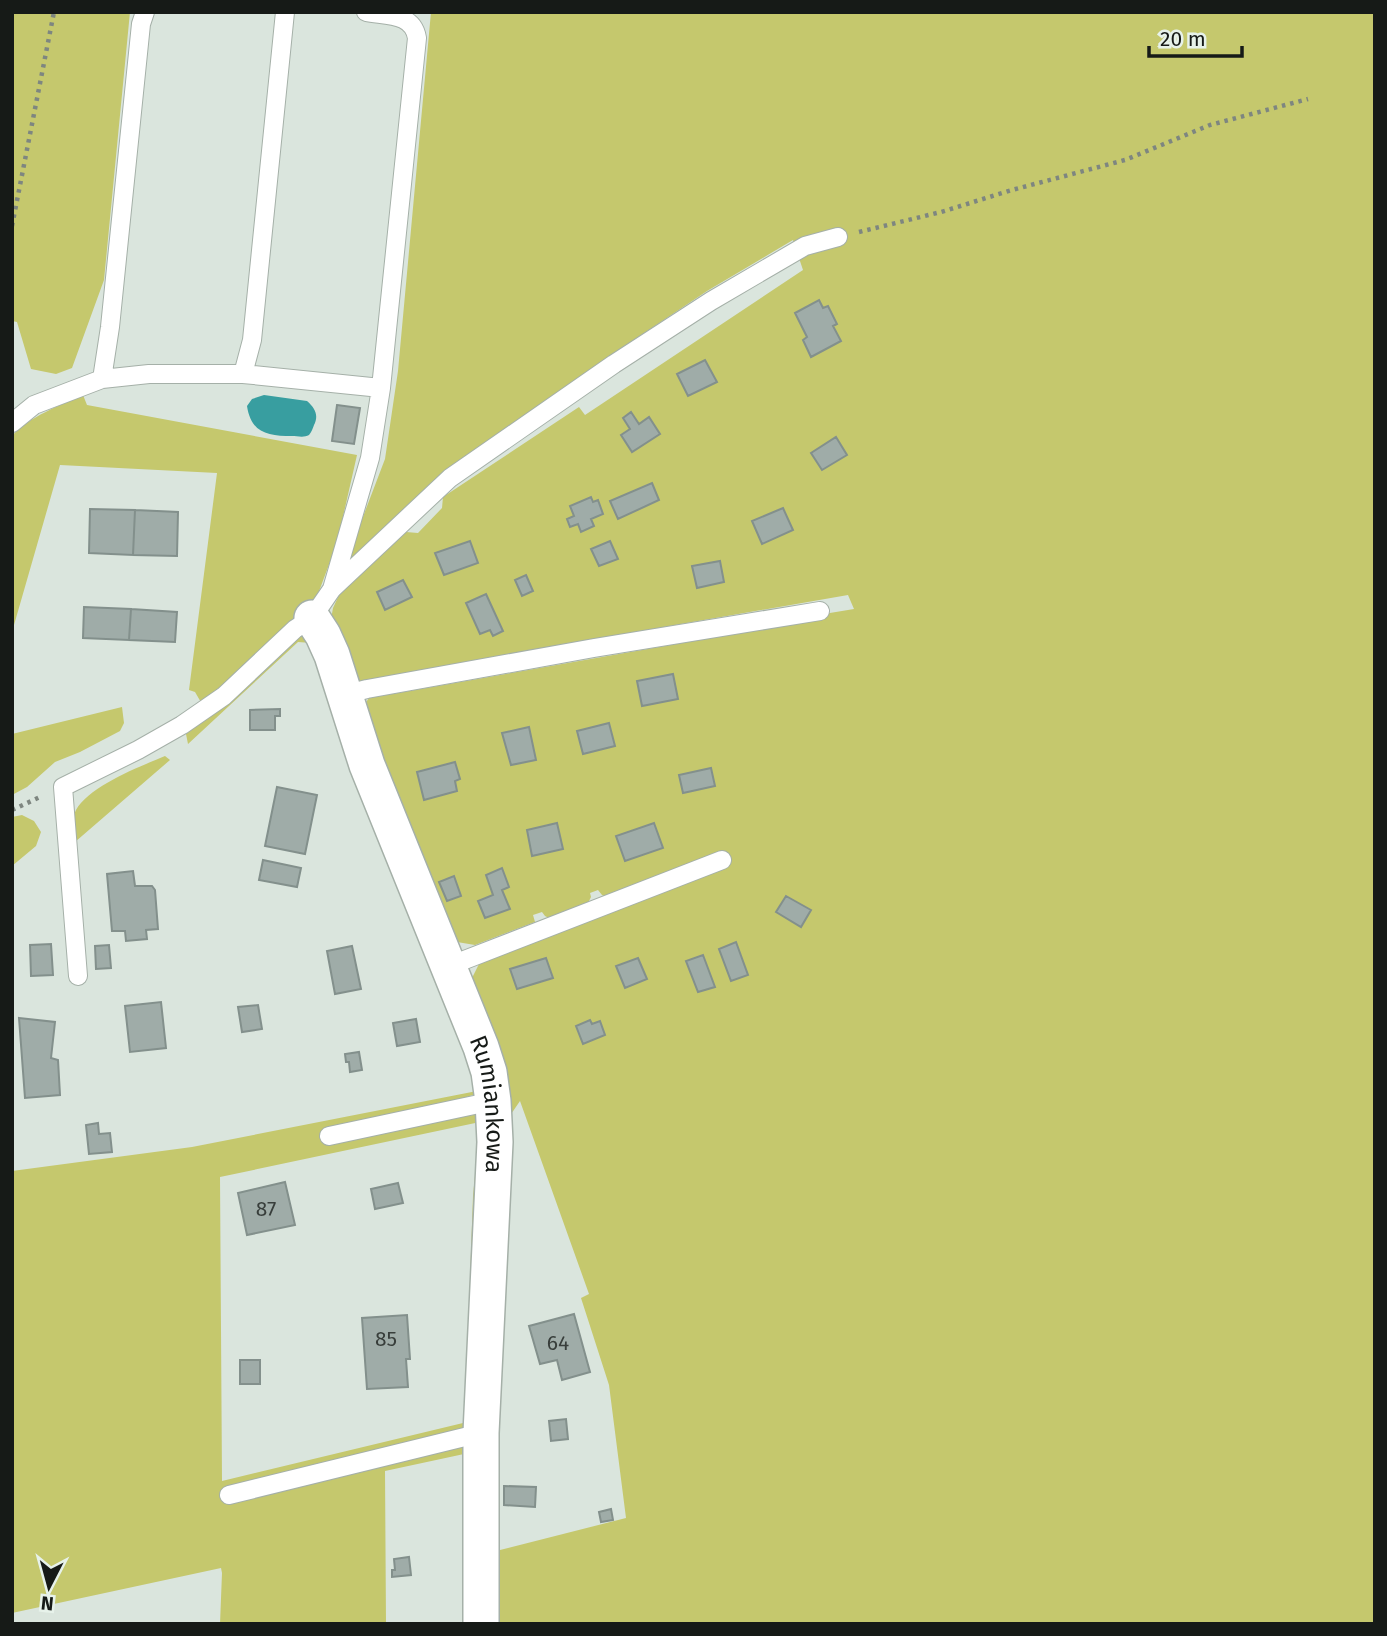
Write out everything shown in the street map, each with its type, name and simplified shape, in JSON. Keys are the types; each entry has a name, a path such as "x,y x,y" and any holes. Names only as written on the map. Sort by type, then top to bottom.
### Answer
{"street":[{"name":"Rumiankowa","path":"312,618 332,655 371,776 489,1072 495,1142 481,1433 481,1624"}],"lane":[{"path":"102,379 110,327 141,24 145,12"},
{"path":"243,373 252,340 285,12"},
{"path":"332,589 370,458 381,388 417,38 410,21 366,12"},
{"path":"78,976 63,787 182,725 223,696 295,629 312,618 332,589 450,478 614,364 711,301 805,246 838,237"},
{"path":"12,423 34,405 102,379 149,374 243,373 381,388"},
{"path":"343,695 581,650 820,611"},
{"path":"449,966 722,860"},
{"path":"328,1136 493,1101"},
{"path":"229,1495 481,1433"}],"path":[{"path":"12,226 54,12"},
{"path":"838,237 941,212 1125,160 1210,125 1308,99"}],"green space":[{"path":"12,12 130,12 104,280 72,368 56,374 31,369 17,322 12,321"},
{"path":"431,12 1375,12 1375,1624 492,1624 496,1551 626,1518 609,1385 581,1298 589,1294 520,1101 507,1120 471,980 479,964 537,941 606,897 598,890 590,893 588,903 551,919 542,912 533,915 535,922 475,945 451,943 428,895 364,705 369,698 693,641 692,636 854,609 848,595 480,659 361,683 354,680 330,625 339,595 406,532 418,533 442,508 443,497 579,407 585,415 803,270 793,240 707,291 610,356 464,461 353,558 348,556 385,459 398,371"},
{"path":"83,395 87,405 357,455 337,543 318,594 234,678 202,704 195,692 189,690 217,473 60,465 12,632 12,436 36,417"},
{"path":"300,636 312,643 298,642 188,744 186,734"},
{"path":"122,707 124,723 120,731 55,762 27,787 12,795 12,734"},
{"path":"165,756 170,760 75,842 74,817 83,801 116,778"},
{"path":"22,815 34,821 41,832 36,846 12,866 12,817"},
{"path":"473,1062 481,1073 483,1086 482,1090 457,1100 460,1117 480,1114 486,1116 488,1122 475,1345 473,1357 467,1363 473,1196 480,1122 220,1177 222,1481 463,1423 466,1382 472,1405 472,1624 467,1624 464,1454 385,1471 386,1624 220,1624 221,1568 12,1613 12,1171 192,1147 477,1091 467,1064"}],"water":[{"path":"264,395 307,401 316,415 309,435 303,437 268,434 257,427 252,422 247,406 252,399"}],"building":[{"path":"819,300 823,308 828,306 837,324 833,326 841,341 811,357 803,340 807,337 795,313"},
{"path":"705,360 717,382 688,396 677,374"},
{"path":"337,405 360,408 354,444 332,441"},
{"path":"631,412 639,424 649,417 660,434 632,452 621,435 630,429 623,418"},
{"path":"836,437 847,455 822,470 811,453"},
{"path":"652,483 659,500 618,519 610,501"},
{"path":"591,497 593,502 598,500 603,514 591,519 594,526 581,532 578,524 570,527 567,519 574,516 570,506"},
{"path":"783,508 793,530 762,544 752,521"},
{"path":"90,509 135,510 133,555 89,553"},
{"path":"135,510 178,512 177,556 133,555"},
{"path":"470,541 478,563 444,575 435,553"},
{"path":"610,541 618,559 599,566 591,549"},
{"path":"720,561 724,582 697,588 692,566"},
{"path":"526,575 533,591 522,596 515,580"},
{"path":"403,580 412,597 385,610 377,592"},
{"path":"486,594 503,631 493,636 490,630 480,634 466,603"},
{"path":"84,607 131,609 129,640 83,638"},
{"path":"131,609 177,612 175,642 129,640"},
{"path":"673,674 678,699 642,706 637,681"},
{"path":"280,709 280,716 275,716 275,730 250,730 250,710"},
{"path":"609,723 615,746 583,754 577,731"},
{"path":"529,727 536,760 511,765 502,733"},
{"path":"455,762 460,779 455,781 457,791 424,800 417,772"},
{"path":"711,768 715,786 683,793 679,775"},
{"path":"277,787 317,795 305,854 265,846"},
{"path":"557,823 563,849 532,856 527,830"},
{"path":"654,823 663,848 625,861 616,836"},
{"path":"263,860 301,868 297,887 259,880"},
{"path":"502,868 509,887 502,890 510,909 485,918 478,901 493,895 486,875"},
{"path":"133,871 135,886 152,886 155,890 158,929 146,930 147,939 126,941 125,931 112,931 107,874"},
{"path":"454,876 461,896 447,901 439,882"},
{"path":"786,896 811,910 801,927 776,912"},
{"path":"736,942 748,975 731,981 719,949"},
{"path":"51,944 53,975 31,976 30,945"},
{"path":"109,945 111,968 96,969 95,946"},
{"path":"352,946 361,989 335,994 327,951"},
{"path":"703,955 715,987 698,992 686,961"},
{"path":"546,958 553,978 517,989 510,969"},
{"path":"638,958 647,979 625,988 616,966"},
{"path":"161,1002 166,1048 130,1052 125,1006"},
{"path":"258,1005 262,1029 242,1032 238,1007"},
{"path":"19,1018 55,1022 51,1058 58,1060 60,1095 25,1098"},
{"path":"416,1019 420,1042 397,1046 393,1023"},
{"path":"590,1020 592,1024 600,1021 605,1035 583,1044 576,1026"},
{"path":"359,1052 362,1070 350,1072 345,1054"},
{"path":"98,1123 99,1134 110,1133 112,1152 89,1154 86,1125"},
{"path":"285,1182 295,1225 247,1235 238,1193"},
{"path":"398,1183 403,1203 375,1209 371,1189"},
{"path":"574,1314 590,1372 562,1380 557,1360 540,1364 529,1326"},
{"path":"407,1315 410,1359 406,1359 408,1387 367,1389 362,1318"},
{"path":"240,1360 260,1360 260,1384 240,1384"},
{"path":"566,1419 568,1439 551,1441 549,1421"},
{"path":"504,1486 536,1487 535,1507 504,1505"},
{"path":"611,1509 613,1520 601,1522 599,1512"},
{"path":"409,1557 411,1575 392,1577 392,1570 395,1570 394,1559"}]}
